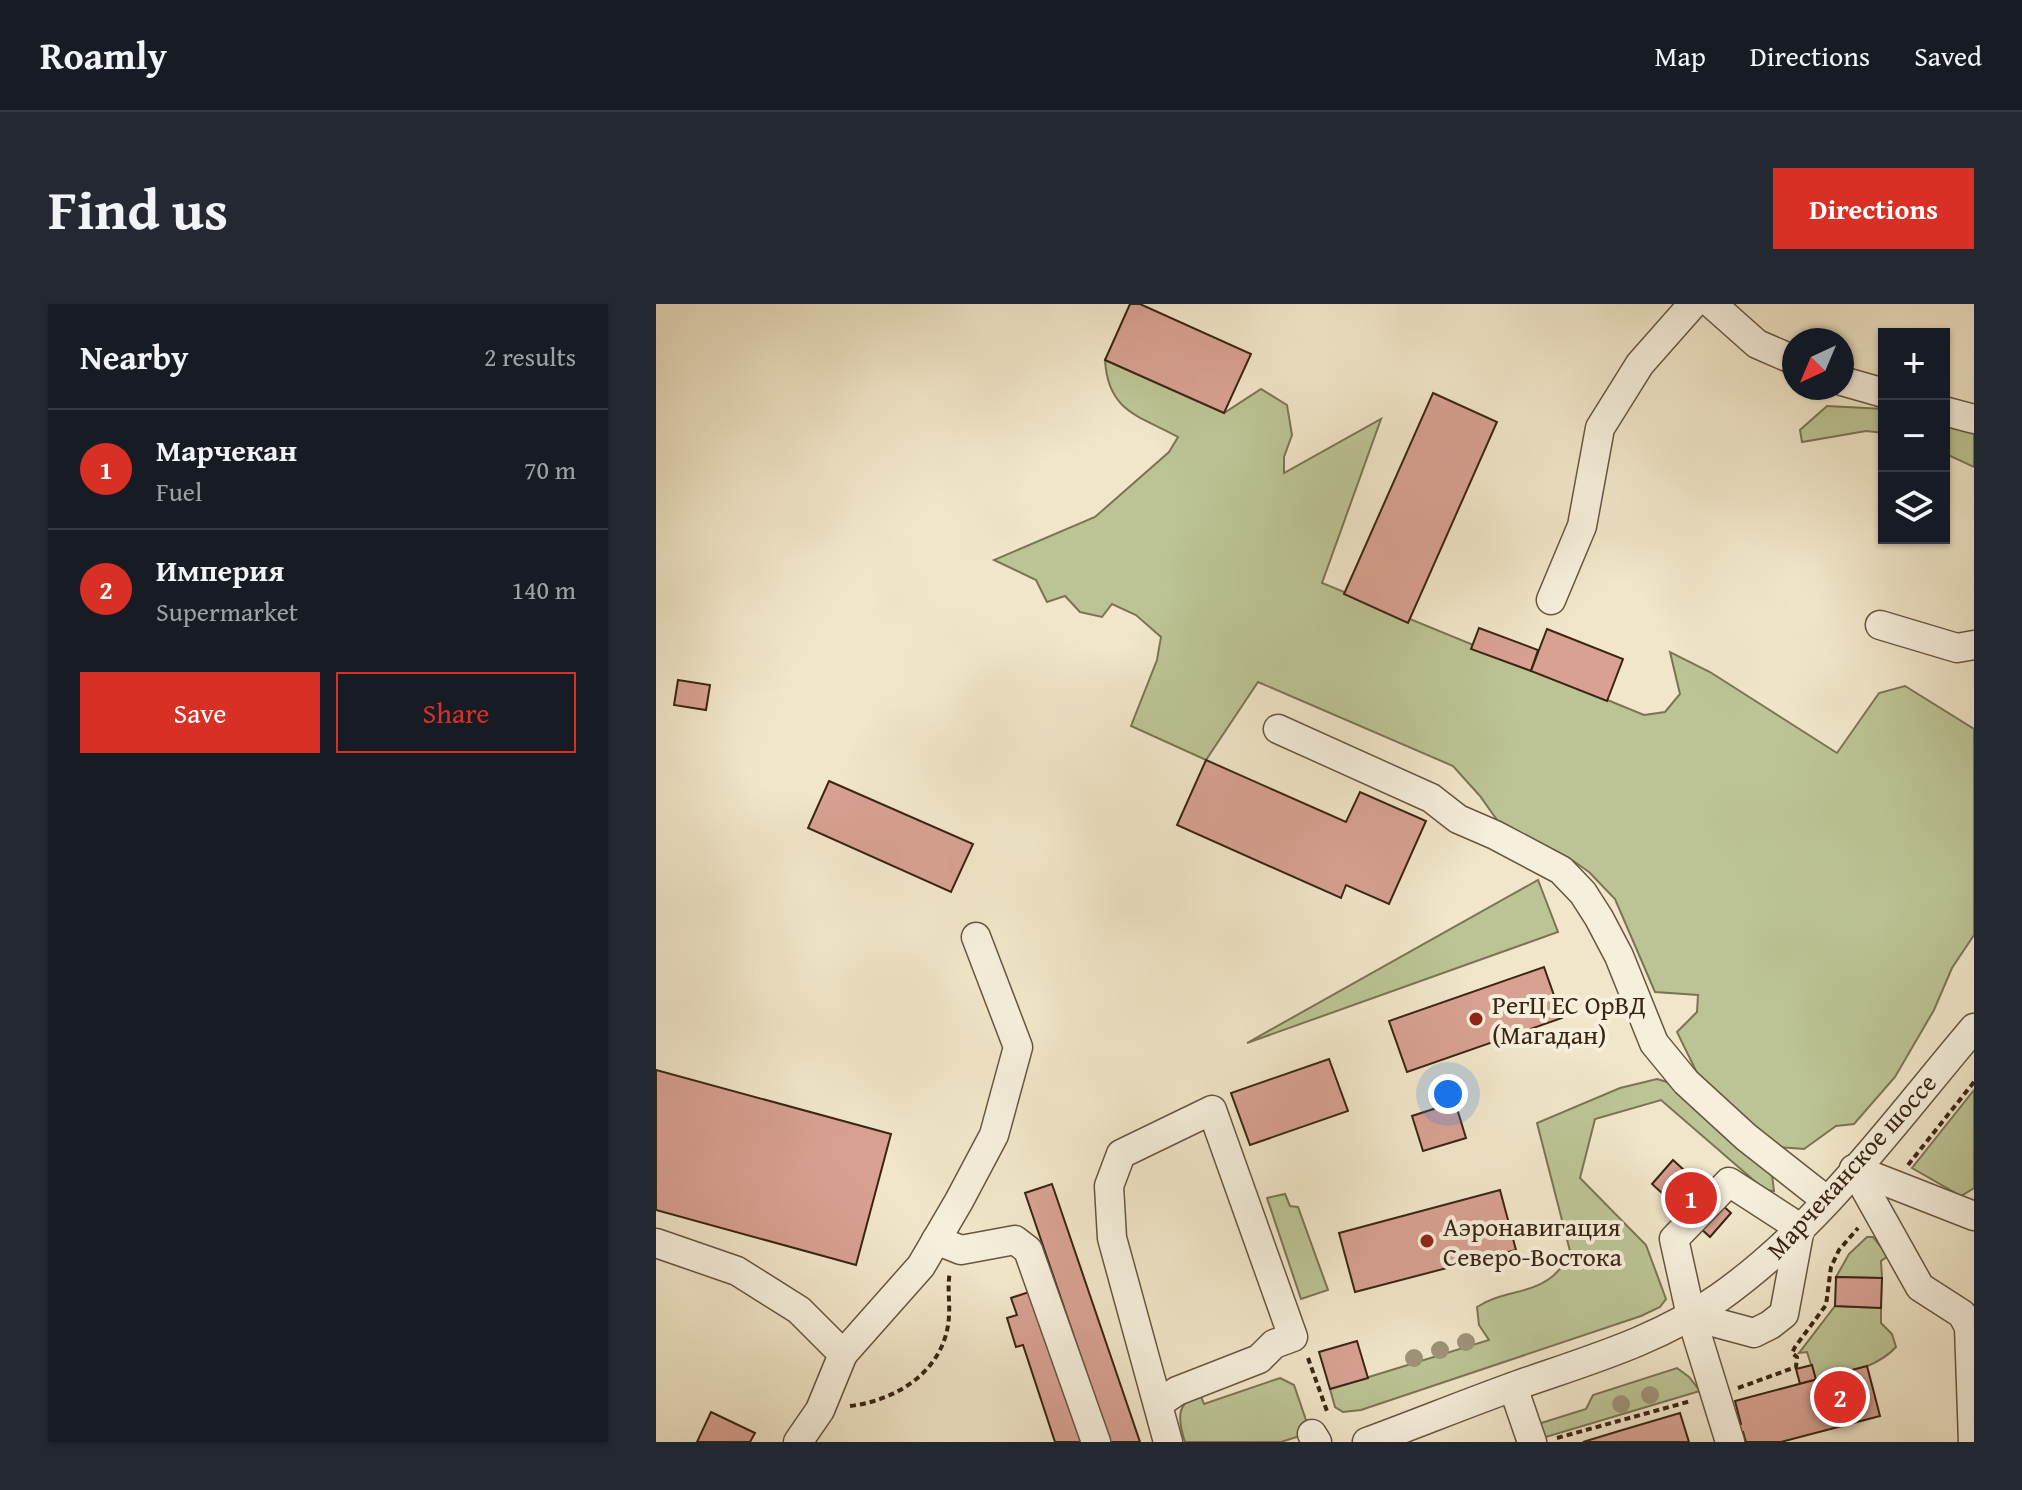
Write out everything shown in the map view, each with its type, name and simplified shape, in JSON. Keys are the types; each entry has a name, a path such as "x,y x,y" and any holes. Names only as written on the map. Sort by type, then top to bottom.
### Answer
{"street":[{"path":"1551,600 1582,526 1600,428 1640,364 1693,304"},
{"path":"1712,304 1757,344 1782,355"},
{"path":"1854,384 1878,391"},
{"path":"1950,413 1974,419"},
{"path":"1880,625 1957,648 1974,645"},
{"path":"1278,729 1431,798 1458,819 1506,840 1561,870 1583,893 1599,918 1619,956 1654,1043 1686,1082 1746,1137 1826,1200"},
{"path":"798,1442 820,1410 843,1354 921,1266 949,1245 994,1135 1018,1047 976,937"},
{"name":"Марчеканское шоссе","path":"1367,1442 1642,1342 1691,1316 1746,1278 1800,1228 1974,1028"},
{"path":"1158,1404 1177,1391 1259,1359 1274,1344 1293,1337 1212,1110 1121,1154 1109,1186 1112,1238 1168,1442"},
{"path":"1854,1169 1974,1216"},
{"path":"1854,1169 1920,1287 1962,1314 1969,1327 1973,1442"},
{"path":"1691,1316 1754,1333 1784,1314 1800,1228 1729,1182 1674,1239 1691,1316 1730,1442"},
{"path":"949,1245 1015,1240 1028,1250 1096,1442"},
{"path":"656,1243 737,1271 799,1310 843,1354"},
{"path":"1513,1387 1532,1442"}],"path":[{"path":"820,1410 861,1405 900,1393 919,1378 942,1349 949,1317 949,1245"},
{"path":"1543,1442 1794,1369 1797,1364 1797,1357 1792,1353 1795,1347"},
{"path":"1306,1353 1320,1433"}],"green space":[{"path":"1105,360 1224,413 1261,389 1287,405 1292,435 1284,457 1284,473 1381,419 1322,583 1644,715 1665,712 1680,694 1670,652 1710,672 1837,753 1879,693 1905,686 1974,729 1974,935 1952,968 1934,1010 1895,1077 1854,1124 1836,1126 1804,1149 1778,1147 1700,1079 1677,1032 1697,1012 1698,995 1655,992 1615,899 1589,872 1572,860 1502,827 1453,766 1258,682 1206,760 1131,726 1157,660 1161,637 1136,615 1112,604 1102,617 1080,612 1065,596 1047,602 1036,580 994,560 1095,517 1169,452 1178,437 1139,417 1120,402 1107,378"},
{"path":"1827,406 1878,409 1878,432 1866,431 1802,442 1800,430"},
{"path":"1950,425 1974,431 1974,467 1950,456"},
{"path":"1538,880 1558,932 1247,1043"},
{"path":"1657,1079 1667,1082 1772,1175 1774,1191 1765,1190 1661,1100 1595,1119 1580,1178 1646,1245 1666,1299 1660,1307 1361,1410 1343,1412 1335,1407 1330,1389 1489,1340 1479,1325 1477,1307 1541,1284 1558,1271 1571,1255 1537,1123 1620,1088"},
{"path":"1974,1090 1974,1188 1961,1196 1912,1168"},
{"path":"1285,1194 1290,1206 1298,1207 1328,1290 1301,1299 1267,1198"},
{"path":"1867,1237 1873,1237 1888,1256 1881,1261 1882,1278 1836,1277 1849,1254"},
{"path":"1835,1306 1881,1308 1881,1323 1892,1334 1896,1347 1869,1365 1816,1380 1807,1352 1799,1353"},
{"path":"1677,1368 1700,1391 1539,1439 1535,1425 1586,1409 1593,1395"},
{"path":"1280,1378 1294,1385 1307,1423 1303,1435 1281,1442 1185,1442 1180,1413 1186,1402 1200,1394 1204,1404"}],"building":[{"path":"1130,304 1140,304 1251,354 1224,413 1105,360"},
{"path":"1433,393 1497,422 1408,623 1344,594"},
{"path":"1479,628 1538,650 1531,671 1471,649"},
{"path":"1547,629 1623,659 1607,701 1531,671"},
{"path":"678,680 710,685 706,710 674,705"},
{"path":"1206,760 1346,822 1360,792 1426,821 1389,904 1346,885 1341,898 1177,825"},
{"path":"829,781 973,844 951,892 808,828"},
{"name":"РегЦ ЕС ОрВД (Магадан)","path":"1544,967 1562,1018 1407,1072 1389,1021"},
{"path":"1329,1059 1348,1111 1250,1145 1231,1093"},
{"path":"656,1070 891,1134 856,1265 656,1210"},
{"path":"1455,1102 1466,1138 1423,1151 1412,1116"},
{"path":"1673,1160 1731,1213 1710,1237 1652,1184"},
{"path":"1052,1184 1140,1442 1110,1442 1025,1193"},
{"name":"Аэронавигация Северо-Востока","path":"1500,1190 1516,1250 1355,1292 1339,1233"},
{"path":"1836,1277 1882,1278 1881,1308 1835,1306"},
{"path":"1032,1291 1082,1442 1055,1442 1023,1345 1016,1347 1007,1318 1017,1315 1011,1298"},
{"path":"1357,1341 1368,1378 1330,1389 1319,1352"},
{"path":"1812,1365 1816,1380 1800,1384 1796,1369"},
{"path":"1867,1366 1880,1416 1781,1442 1746,1442 1743,1432 1740,1433 1735,1401"},
{"path":"711,1412 755,1433 750,1442 697,1442"},
{"path":"1680,1413 1689,1442 1583,1442 1619,1431"}],"place":[{"name":"РегЦ ЕС ОрВД (Магадан)","path":"1476,1019"},
{"name":"Марчекан","path":"1691,1198"},
{"name":"Аэронавигация Северо-Востока","path":"1427,1241"},
{"name":"Империя","path":"1840,1397"}]}
